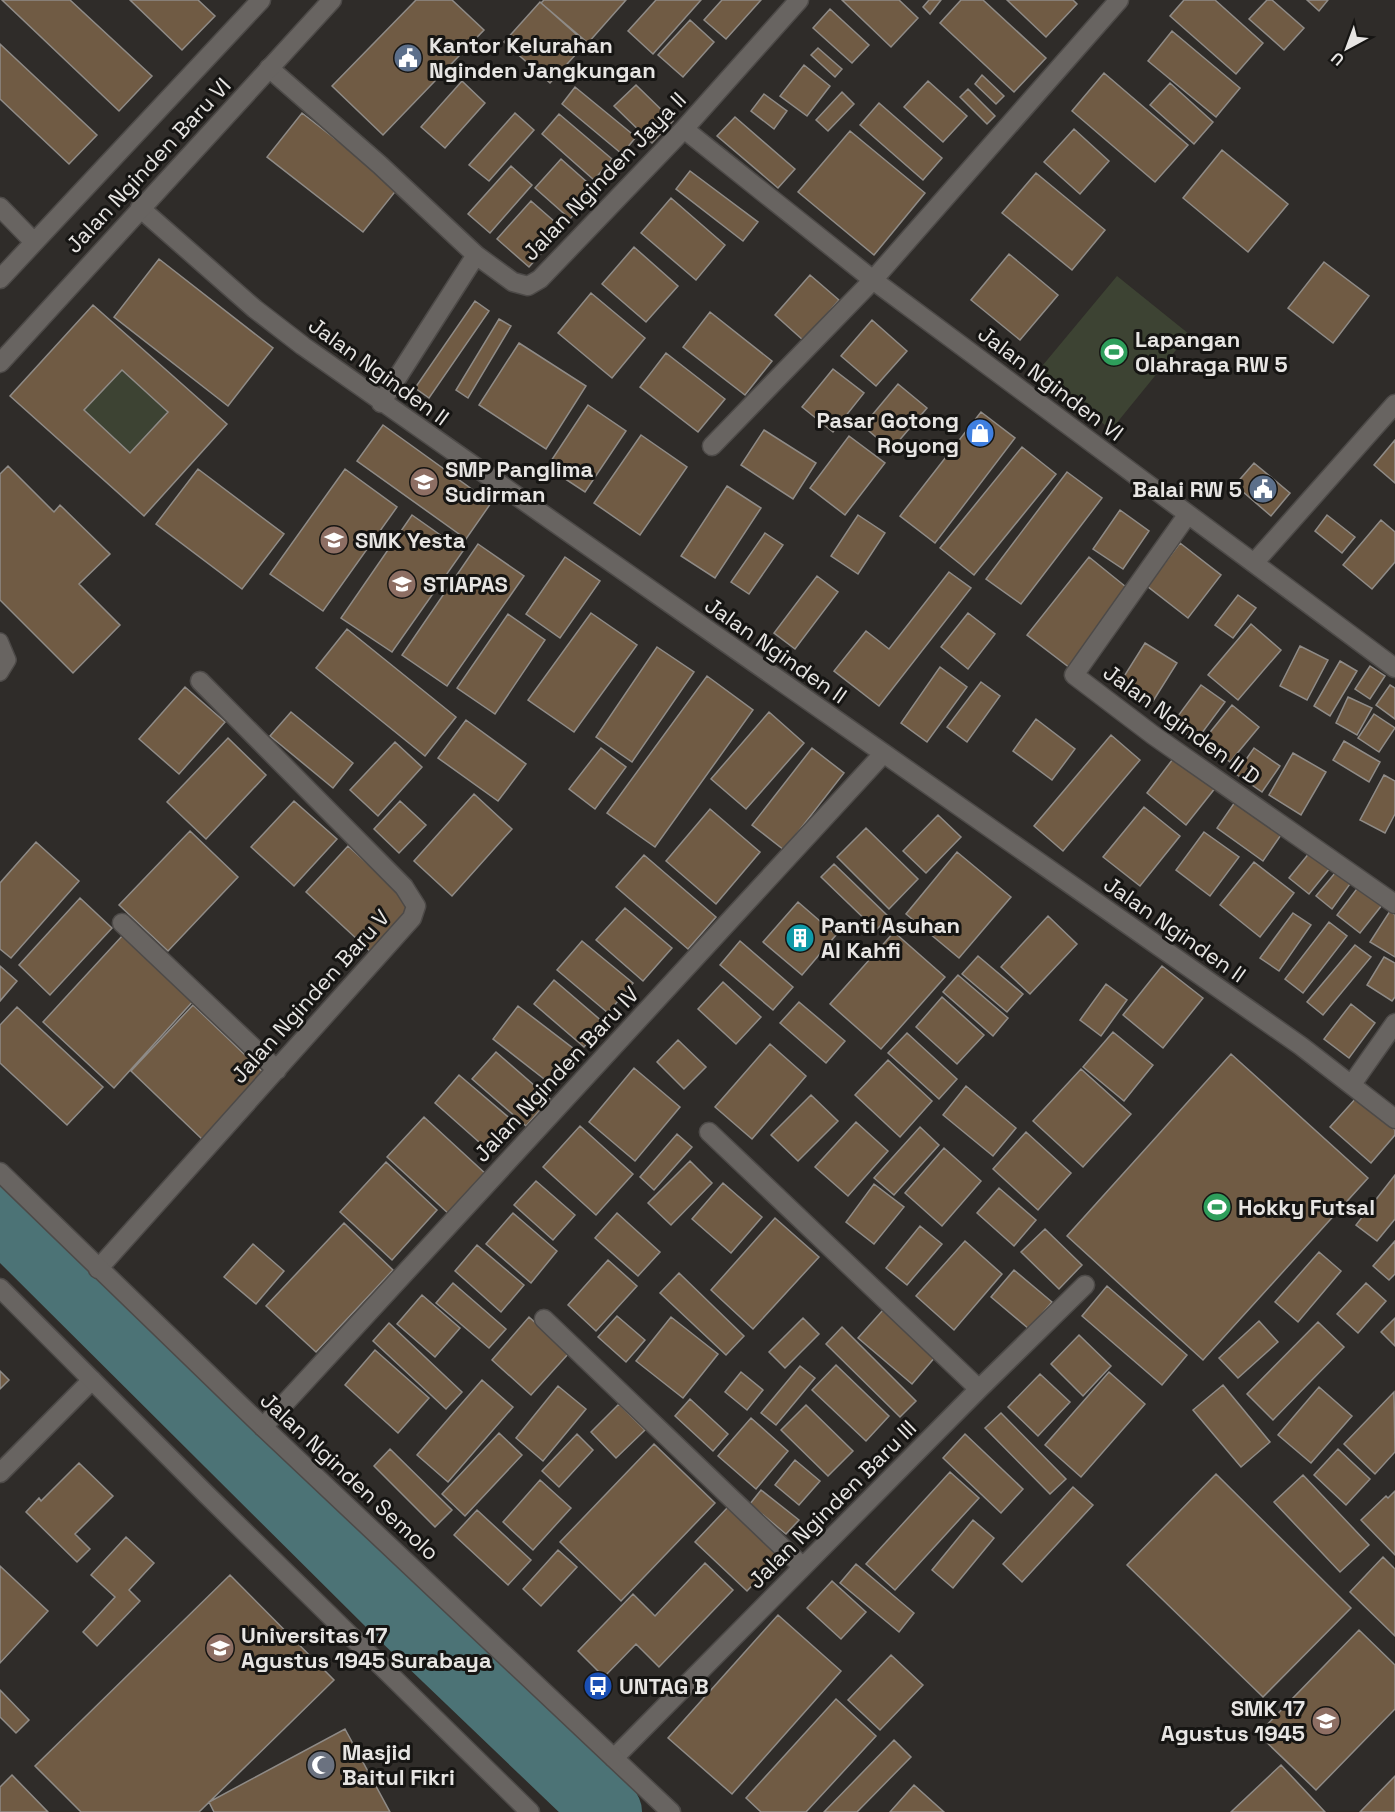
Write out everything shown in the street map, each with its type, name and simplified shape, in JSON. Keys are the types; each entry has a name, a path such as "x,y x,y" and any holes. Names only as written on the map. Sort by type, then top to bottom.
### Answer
{"street":[{"path":"0,279 261,0"},
{"name":"Jalan Nginden Baru VI","path":"0,363 332,0"},
{"name":"Jalan Nginden Jaya II","path":"269,68 380,165 476,255 513,282 528,286 540,279 684,129 799,0"},
{"path":"712,446 873,280 1119,0"},
{"name":"Jalan Nginden VI","path":"684,129 873,280 1395,668"},
{"path":"0,207 34,242"},
{"name":"Jalan Nginden II","path":"140,208 255,309 381,403 1301,1046 1395,1119"},
{"path":"381,403 476,255"},
{"path":"1254,563 1395,404"},
{"name":"Jalan Nginden II D","path":"1188,514 1074,675 1153,735 1395,904"},
{"name":"Jalan Nginden Baru V","path":"98,1269 412,918 416,906 404,887 200,681"},
{"name":"Jalan Nginden Baru IV","path":"263,1427 884,754"},
{"path":"122,923 276,1070"},
{"path":"1352,1084 1395,1023"},
{"path":"708,1132 979,1389"},
{"name":"Jalan Nginden Semolo","path":"0,1172 263,1427 671,1812"},
{"name":"Jalan Nginden Baru III","path":"614,1758 1085,1285"},
{"path":"0,1288 530,1812"},
{"path":"544,1319 803,1567"},
{"path":"0,1473 92,1380"}],"lane":[{"path":"0,641 8,660 0,673"}],"green space":[{"name":"Lapangan Olahraga RW 5","path":"1117,276 1189,334 1111,430 1038,371"},
{"path":"122,370 168,412 130,453 84,410"}],"building":[{"path":"2,0 70,0 152,76 119,111"},
{"path":"130,0 198,0 215,16 182,50"},
{"name":"Kantor Kelurahan Nginden Jangkungan","path":"416,0 452,0 484,30 383,135 332,86"},
{"path":"544,0 626,0 588,43 541,3"},
{"path":"656,0 701,0 653,54 628,31"},
{"path":"722,0 761,0 726,39 704,20"},
{"path":"842,0 899,0 918,18 891,47"},
{"path":"929,0 941,0 930,14 923,7"},
{"path":"961,0 983,0 1046,58 1014,92 940,23"},
{"path":"1007,0 1073,0 1077,4 1046,37"},
{"path":"1184,0 1215,0 1263,43 1236,74 1170,16"},
{"path":"1267,0 1272,0 1304,28 1284,50 1249,19"},
{"path":"1307,0 1328,0 1319,11"},
{"path":"540,2 586,43 550,83 504,42"},
{"path":"830,9 869,45 852,63 813,28"},
{"path":"690,20 714,42 683,77 658,55"},
{"path":"1172,31 1240,88 1216,117 1148,61"},
{"path":"0,44 97,135 69,164 0,99"},
{"path":"818,48 842,69 835,77 811,55"},
{"path":"804,65 830,86 807,116 780,96"},
{"path":"1104,73 1188,145 1155,182 1072,111"},
{"path":"982,75 1004,96 996,104 975,84"},
{"path":"462,81 485,103 445,148 421,127"},
{"path":"928,81 967,116 943,142 904,107"},
{"path":"1170,83 1213,122 1194,144 1150,105"},
{"path":"636,85 673,121 652,143 614,106"},
{"path":"575,87 636,137 622,154 562,104"},
{"path":"968,89 995,116 987,124 960,97"},
{"path":"842,92 854,104 828,131 816,120"},
{"path":"764,94 787,111 774,129 751,111"},
{"path":"879,103 942,158 923,180 860,125"},
{"path":"302,113 398,188 363,232 267,157"},
{"path":"515,113 534,130 489,181 469,165"},
{"path":"559,114 612,159 594,180 542,134"},
{"path":"735,117 795,169 778,188 717,136"},
{"path":"1074,129 1109,161 1080,194 1044,162"},
{"path":"850,131 925,193 874,255 798,192"},
{"path":"1222,150 1288,204 1248,252 1183,198"},
{"path":"561,159 596,190 570,219 535,188"},
{"path":"511,166 532,185 490,233 468,214"},
{"path":"690,171 758,222 743,241 676,189"},
{"path":"1036,173 1105,230 1072,270 1002,213"},
{"path":"671,198 725,245 696,280 641,233"},
{"path":"531,201 563,229 529,267 497,239"},
{"path":"634,247 678,286 646,322 602,284"},
{"path":"1009,254 1058,295 1020,340 971,300"},
{"path":"159,259 273,348 228,406 114,317"},
{"path":"1324,262 1369,296 1333,343 1288,308"},
{"path":"810,275 839,300 804,341 775,315"},
{"path":"591,293 645,338 612,378 558,333"},
{"path":"475,301 489,311 429,398 415,388"},
{"path":"93,305 227,424 144,516 10,396","holes":["122,370 168,412 130,453 84,410"]},
{"path":"710,312 772,361 745,395 683,347"},
{"path":"499,319 511,326 468,398 456,390"},
{"path":"872,320 907,351 876,386 841,356"},
{"path":"519,343 586,386 546,449 479,405"},
{"path":"666,353 725,399 698,432 640,387"},
{"path":"833,369 864,393 833,432 802,407"},
{"path":"898,384 927,408 891,450 863,426"},
{"path":"588,405 626,431 585,492 547,467"},
{"path":"981,412 1015,438 935,543 900,516"},
{"name":"SMP Panglima Sudirman","path":"383,425 491,503 466,539 357,461"},
{"path":"764,430 816,463 793,499 741,465"},
{"path":"641,435 687,467 640,535 594,503"},
{"path":"849,436 885,463 845,515 810,488"},
{"path":"1395,440 1395,483 1374,465"},
{"path":"1022,447 1056,474 974,575 940,548"},
{"name":"Balai RW 5","path":"1254,463 1290,493 1271,516 1235,485"},
{"path":"8,466 54,512 60,505 110,554 79,584 120,625 73,673 0,600 0,474"},
{"path":"198,469 284,534 242,589 156,524"},
{"name":"SMK Yesta","path":"345,469 397,507 323,611 270,574"},
{"path":"1067,472 1102,498 1021,604 986,579"},
{"path":"727,486 761,508 715,578 681,556"},
{"path":"1120,510 1149,531 1123,569 1093,549"},
{"name":"STIAPAS","path":"412,515 463,551 392,652 341,618"},
{"path":"858,515 885,533 858,574 831,556"},
{"path":"1327,515 1355,537 1342,553 1315,531"},
{"path":"1381,520 1395,532 1395,562 1372,589 1343,565"},
{"path":"765,533 783,545 749,594 731,582"},
{"path":"1180,543 1221,575 1188,618 1147,586"},
{"path":"478,544 524,576 447,686 402,655"},
{"path":"565,557 600,581 560,638 526,614"},
{"path":"1089,557 1131,591 1070,668 1027,635"},
{"path":"949,572 971,588 879,706 834,671 866,631 889,649"},
{"path":"817,576 838,592 795,649 774,633"},
{"path":"1238,595 1256,608 1233,638 1215,625"},
{"path":"591,613 637,645 574,732 528,700"},
{"path":"968,613 995,634 968,669 941,647"},
{"path":"508,614 545,640 495,714 457,688"},
{"path":"1251,624 1281,650 1238,700 1208,675"},
{"path":"347,629 456,717 425,756 316,668"},
{"path":"1145,643 1177,663 1150,706 1118,686"},
{"path":"1300,646 1328,660 1307,700 1280,686"},
{"path":"657,647 694,672 632,762 596,737"},
{"path":"1340,661 1357,671 1330,716 1314,706"},
{"path":"1370,666 1385,676 1370,699 1355,689"},
{"path":"940,667 967,687 927,742 901,723"},
{"path":"707,676 753,710 655,847 607,813"},
{"path":"981,682 1000,696 967,742 947,727"},
{"path":"1201,685 1225,702 1196,741 1172,724"},
{"path":"1390,685 1395,688 1395,719 1376,705"},
{"path":"185,687 225,722 179,774 139,739"},
{"path":"1348,697 1372,708 1357,735 1336,723"},
{"path":"1232,705 1259,727 1230,762 1203,741"},
{"path":"291,712 353,763 333,788 270,736"},
{"path":"769,712 804,743 746,809 711,779"},
{"path":"1374,714 1395,728 1379,752 1358,738"},
{"path":"1036,719 1075,749 1052,780 1013,751"},
{"path":"466,720 526,764 498,801 438,758"},
{"path":"1111,735 1140,760 1063,851 1034,826"},
{"path":"228,738 266,775 206,839 167,802"},
{"path":"1344,741 1380,762 1369,782 1333,760"},
{"path":"395,742 422,767 378,816 350,790"},
{"path":"601,748 626,767 595,809 569,789"},
{"path":"812,748 844,773 784,850 752,825"},
{"path":"1254,748 1280,766 1262,792 1236,774"},
{"path":"1293,753 1326,772 1301,815 1269,795"},
{"path":"1176,755 1216,787 1186,825 1147,793"},
{"path":"1384,775 1395,781 1395,814 1385,833 1360,820"},
{"path":"474,794 512,829 452,896 414,861"},
{"path":"294,801 337,839 294,886 251,847"},
{"path":"400,801 426,825 399,853 374,829"},
{"path":"1235,802 1281,835 1263,861 1217,828"},
{"path":"1144,807 1180,836 1140,886 1103,857"},
{"path":"710,809 760,852 716,904 666,861"},
{"path":"938,815 961,837 926,873 903,851"},
{"path":"866,828 918,879 889,909 837,857"},
{"path":"190,831 238,877 168,951 119,905"},
{"path":"1204,832 1239,857 1210,896 1176,870"},
{"path":"36,842 79,881 11,958 0,949 0,883"},
{"path":"348,846 415,907 372,953 306,892"},
{"path":"957,852 1011,897 959,958 906,914"},
{"path":"1310,852 1330,868 1309,894 1289,878"},
{"path":"644,855 716,917 688,949 616,887"},
{"path":"1254,862 1294,893 1260,937 1220,905"},
{"path":"834,864 889,917 876,930 821,877"},
{"path":"1335,873 1350,884 1332,909 1316,896"},
{"path":"1359,886 1382,905 1360,933 1337,915"},
{"path":"80,898 112,928 50,995 19,965"},
{"name":"Panti Asuhan Al Kahfi","path":"798,902 836,935 802,975 763,942"},
{"path":"625,908 672,948 643,981 596,940"},
{"path":"1390,911 1395,915 1395,957 1370,942"},
{"path":"1293,913 1311,925 1279,971 1260,958"},
{"path":"1048,916 1077,944 1030,994 1001,967"},
{"path":"1329,922 1347,936 1303,993 1285,979"},
{"path":"894,932 945,977 881,1049 830,1004"},
{"path":"123,935 195,999 114,1088 43,1022"},
{"path":"582,941 633,983 608,1013 557,970"},
{"path":"740,941 793,987 773,1010 720,965"},
{"path":"1355,945 1371,957 1323,1015 1307,1002"},
{"path":"978,956 1023,994 1007,1012 962,974"},
{"path":"1384,957 1395,963 1395,997 1392,1001 1367,985"},
{"path":"0,966 17,981 0,1001"},
{"path":"1162,966 1203,998 1163,1048 1123,1015"},
{"path":"958,975 1008,1018 993,1036 943,992"},
{"path":"554,980 604,1023 584,1047 534,1004"},
{"path":"723,982 761,1017 736,1044 698,1009"},
{"path":"1106,984 1127,1000 1101,1036 1080,1020"},
{"path":"942,997 984,1035 957,1064 916,1027"},
{"path":"799,1002 845,1041 826,1063 780,1023"},
{"path":"1351,1004 1375,1023 1349,1058 1324,1039"},
{"path":"193,1005 267,1076 204,1141 131,1071"},
{"path":"518,1006 574,1049 548,1082 493,1039"},
{"path":"17,1007 103,1087 67,1125 0,1063 0,1025"},
{"path":"1113,1032 1153,1065 1124,1101 1083,1067"},
{"path":"907,1033 957,1079 939,1099 888,1053"},
{"path":"678,1040 706,1067 684,1089 657,1062"},
{"path":"770,1044 806,1076 752,1139 715,1107"},
{"path":"496,1052 550,1099 526,1126 472,1079"},
{"name":"Hokky Futsal","path":"1231,1054 1368,1178 1203,1360 1067,1236"},
{"path":"888,1060 932,1101 900,1137 855,1095"},
{"path":"634,1068 680,1107 635,1161 589,1122"},
{"path":"1081,1069 1131,1114 1083,1167 1033,1121"},
{"path":"459,1075 513,1121 488,1150 435,1103"},
{"path":"966,1086 1016,1128 993,1156 943,1115"},
{"path":"811,1095 838,1121 798,1161 771,1135"},
{"path":"1357,1097 1395,1130 1395,1135 1371,1163 1330,1127"},
{"path":"424,1117 487,1175 450,1215 387,1157"},
{"path":"856,1122 888,1151 848,1196 815,1167"},
{"path":"580,1126 633,1174 596,1215 543,1167"},
{"path":"920,1127 939,1145 894,1195 874,1178"},
{"path":"1026,1132 1071,1173 1038,1210 993,1169"},
{"path":"677,1134 692,1147 654,1190 640,1177"},
{"path":"944,1148 981,1181 942,1226 905,1193"},
{"path":"690,1161 712,1183 671,1225 648,1203"},
{"path":"386,1162 437,1210 392,1260 340,1212"},
{"path":"1395,1175 1395,1219 1377,1241 1356,1225"},
{"path":"536,1181 575,1215 553,1240 514,1205"},
{"path":"723,1183 762,1217 731,1253 692,1219"},
{"path":"874,1184 904,1207 874,1244 846,1222"},
{"path":"999,1188 1036,1220 1014,1246 977,1213"},
{"path":"513,1213 557,1251 531,1283 486,1244"},
{"path":"617,1213 660,1252 638,1276 595,1238"},
{"path":"775,1218 819,1257 753,1329 711,1290"},
{"path":"344,1223 393,1270 316,1352 266,1306"},
{"path":"920,1226 942,1244 907,1285 886,1268"},
{"path":"1045,1229 1082,1265 1059,1289 1021,1252"},
{"path":"965,1241 1002,1274 954,1330 916,1296"},
{"path":"1395,1241 1395,1274 1389,1280 1373,1266"},
{"path":"253,1244 284,1271 256,1304 224,1277"},
{"path":"477,1245 524,1285 501,1312 455,1271"},
{"path":"1319,1252 1341,1271 1298,1322 1275,1302"},
{"path":"608,1260 637,1286 596,1331 568,1305"},
{"path":"1014,1270 1052,1302 1029,1329 991,1297"},
{"path":"679,1273 744,1336 726,1355 660,1293"},
{"path":"453,1283 506,1329 489,1348 436,1303"},
{"path":"1366,1283 1386,1301 1358,1333 1337,1314"},
{"path":"1107,1286 1187,1355 1162,1385 1082,1316"},
{"path":"422,1295 460,1328 435,1357 397,1324"},
{"path":"883,1310 936,1356 912,1384 858,1338"},
{"path":"617,1316 645,1340 626,1362 598,1337"},
{"path":"529,1317 569,1353 531,1395 492,1360"},
{"path":"671,1317 718,1354 683,1398 636,1361"},
{"path":"803,1318 819,1334 785,1368 769,1352"},
{"path":"1395,1318 1395,1346 1381,1332"},
{"path":"1259,1321 1278,1342 1238,1378 1219,1358"},
{"path":"1318,1322 1344,1347 1273,1420 1247,1394"},
{"path":"389,1323 462,1392 446,1409 373,1341"},
{"path":"842,1327 916,1401 900,1417 826,1344"},
{"path":"1079,1335 1111,1366 1083,1396 1051,1364"},
{"path":"375,1350 429,1398 398,1433 345,1385"},
{"path":"836,1365 889,1416 866,1441 812,1390"},
{"path":"800,1366 815,1378 776,1425 761,1413"},
{"path":"0,1371 9,1380 0,1389"},
{"path":"741,1372 763,1390 747,1410 725,1392"},
{"path":"1109,1372 1145,1404 1081,1477 1045,1445"},
{"path":"1040,1374 1070,1402 1038,1436 1008,1407"},
{"path":"482,1380 513,1407 448,1482 417,1455"},
{"path":"1223,1385 1270,1442 1241,1467 1193,1410"},
{"path":"558,1386 586,1409 543,1461 516,1438"},
{"path":"1319,1387 1352,1416 1311,1463 1278,1435"},
{"path":"1394,1392 1395,1452 1375,1474 1344,1444"},
{"path":"690,1399 728,1434 713,1451 675,1416"},
{"path":"619,1404 645,1430 616,1458 591,1432"},
{"path":"806,1405 853,1451 828,1476 781,1430"},
{"path":"1001,1413 1066,1479 1050,1494 985,1428"},
{"path":"751,1418 788,1451 756,1489 718,1456"},
{"path":"499,1433 522,1455 465,1516 442,1494"},
{"path":"577,1434 593,1450 559,1487 542,1471"},
{"path":"965,1434 1023,1489 1001,1513 943,1458"},
{"path":"654,1444 715,1503 621,1601 560,1542"},
{"path":"390,1449 452,1510 435,1527 374,1466"},
{"path":"1338,1449 1370,1479 1346,1505 1314,1475"},
{"path":"795,1460 820,1481 799,1505 775,1485"},
{"path":"79,1463 113,1496 75,1534 90,1549 77,1562 26,1512 39,1498 41,1501"},
{"path":"950,1472 979,1498 895,1590 866,1564"},
{"path":"1216,1474 1351,1608 1263,1697 1127,1565"},
{"path":"1303,1475 1369,1545 1340,1572 1274,1502"},
{"path":"540,1480 571,1508 533,1550 503,1522"},
{"path":"1073,1487 1093,1505 1022,1582 1003,1564"},
{"path":"761,1490 799,1520 786,1534 750,1504"},
{"path":"1395,1491 1395,1555 1361,1520 1386,1496 1388,1498"},
{"path":"728,1507 780,1556 747,1591 695,1542"},
{"path":"477,1510 531,1560 508,1585 454,1535"},
{"path":"973,1520 994,1538 953,1588 932,1570"},
{"path":"126,1537 154,1563 129,1590 140,1601 97,1646 83,1632 115,1597 91,1575"},
{"path":"558,1550 577,1567 541,1606 523,1589"},
{"path":"1383,1557 1395,1569 1395,1636 1350,1592"},
{"path":"705,1563 733,1590 659,1667 636,1644 604,1677 578,1651 633,1594 655,1616"},
{"path":"856,1564 914,1613 899,1632 840,1583"},
{"path":"0,1566 48,1611 0,1663"},
{"path":"230,1575 334,1680 199,1812 81,1812 35,1766"},
{"path":"832,1581 866,1612 841,1639 807,1608"},
{"path":"778,1615 841,1671 732,1794 668,1738"},
{"name":"SMK 17 Agustus 1945","path":"1359,1630 1395,1665 1395,1709 1316,1790 1258,1734"},
{"path":"891,1655 923,1685 880,1730 848,1700"},
{"path":"0,1690 29,1720 16,1733 0,1717"},
{"path":"836,1699 876,1736 806,1812 761,1812 746,1798"},
{"name":"Masjid Baitul Fikri","path":"345,1729 390,1812 214,1812 209,1802"},
{"path":"894,1740 911,1757 857,1812 824,1812"},
{"name":"SMK 17 Agustus 1945","path":"1281,1765 1325,1812 1231,1812"},
{"path":"12,1775 48,1812 0,1812 0,1787"},
{"path":"1395,1776 1395,1812 1360,1812"},
{"path":"914,1785 944,1812 890,1812"}],"waterway":[{"path":"0,1215 401,1614 608,1812"}],"place":[{"name":"Kantor Kelurahan Nginden Jangkungan","path":"408,58"},
{"name":"Lapangan Olahraga RW 5","path":"1114,352"},
{"name":"Pasar Gotong Royong","path":"980,433"},
{"name":"SMP Panglima Sudirman","path":"424,482"},
{"name":"Balai RW 5","path":"1263,489"},
{"name":"SMK Yesta","path":"334,540"},
{"name":"STIAPAS","path":"402,584"},
{"name":"Panti Asuhan Al Kahfi","path":"800,938"},
{"name":"Hokky Futsal","path":"1217,1207"},
{"name":"Universitas 17 Agustus 1945 Surabaya","path":"220,1648"},
{"name":"UNTAG B","path":"598,1686"},
{"name":"SMK 17 Agustus 1945","path":"1326,1721"},
{"name":"Masjid Baitul Fikri","path":"321,1765"}]}
